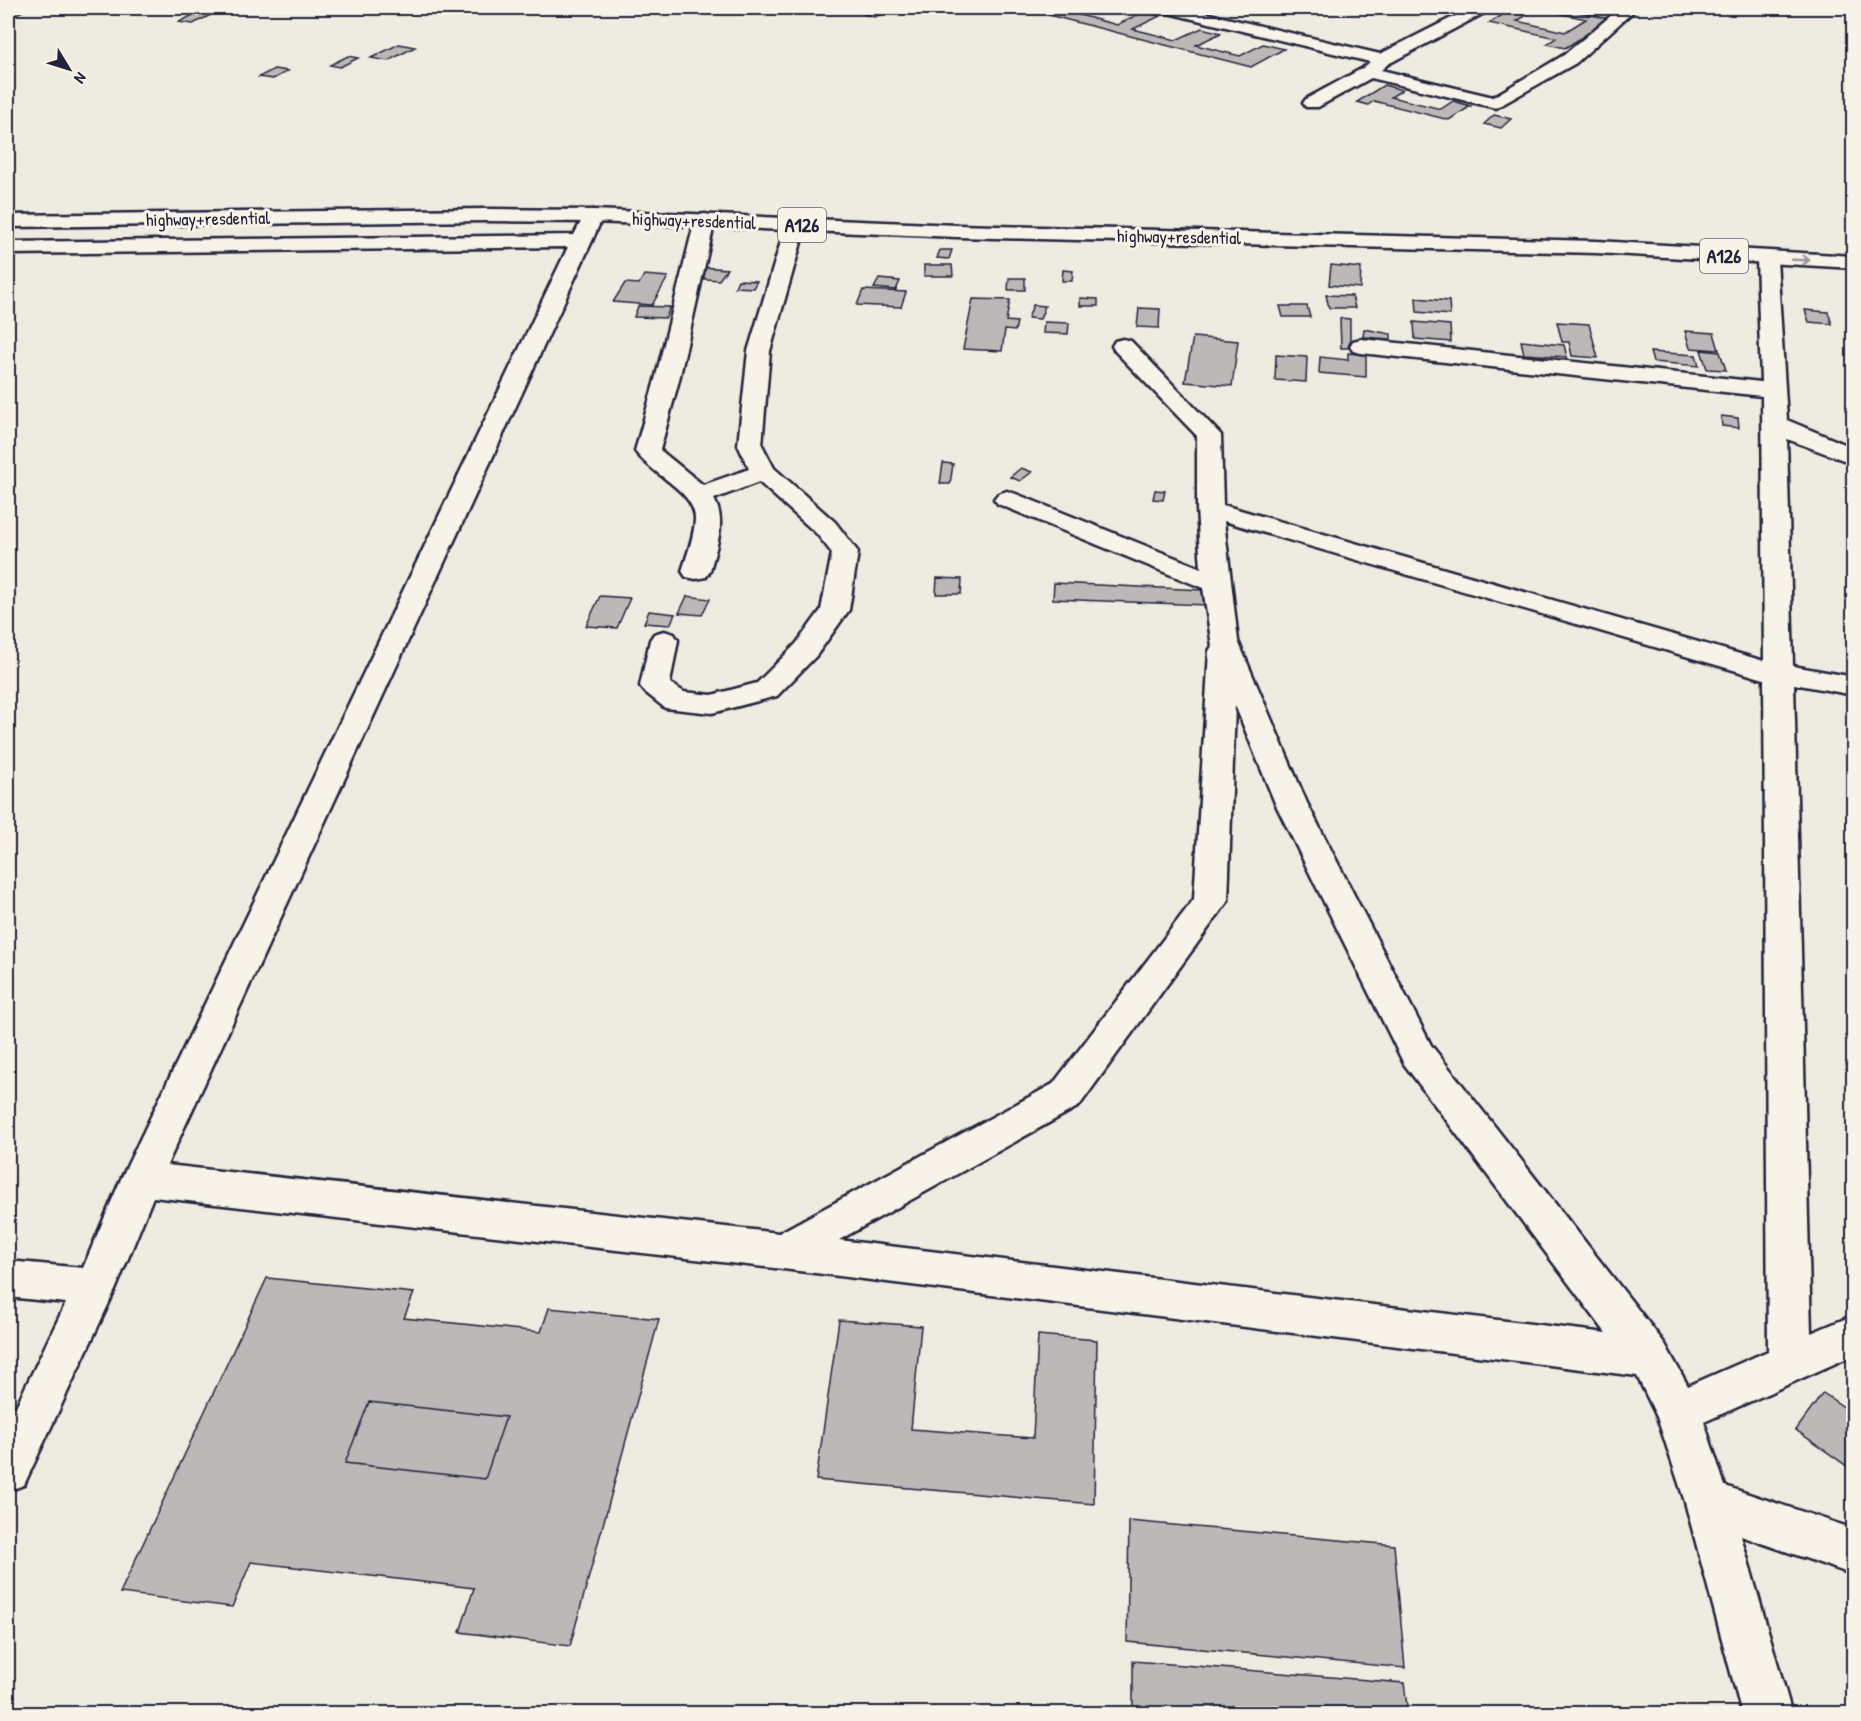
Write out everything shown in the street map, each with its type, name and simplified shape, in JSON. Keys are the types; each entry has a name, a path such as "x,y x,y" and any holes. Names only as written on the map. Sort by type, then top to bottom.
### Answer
{"main road":[{"path":"1166,8 1382,60"},
{"path":"1312,103 1369,72 1382,60 1482,8"},
{"path":"1369,72 1496,103 1570,59 1629,8"},
{"name":"highway+resdential","path":"8,221 486,215 588,229 705,220 796,225 1596,247"},
{"path":"696,571 709,519 706,507 700,495 656,463 647,450 667,380 705,220"},
{"path":"664,640 655,686 676,700 712,704 767,690 806,650 836,610 845,552 826,528 763,472 750,445 759,351 796,225"},
{"path":"8,248 588,229 141,1179 95,1288 8,1470"},
{"name":"A126","path":"1596,247 1838,242"},
{"name":"A126","path":"1596,247 1767,259 1854,262"},
{"path":"1767,259 1774,406 1790,1362"},
{"path":"1362,345 1774,406"},
{"path":"783,1251 1066,1095 1211,901 1224,641 1215,584 1210,509 1209,435 1123,346"},
{"path":"1774,406 1780,427 1854,457"},
{"path":"700,495 763,472"},
{"path":"1007,499 1215,584"},
{"path":"1210,509 1779,672 1854,686"},
{"path":"1224,641 1291,803 1417,1054 1650,1358 1678,1412 1708,1502 1767,1713"},
{"path":"141,1179 783,1251 1650,1358"},
{"path":"8,1279 95,1288"},
{"path":"1678,1412 1854,1334"},
{"path":"1708,1502 1854,1552"}],"building":[{"path":"8,8 14,8 27,9 8,18"},
{"path":"880,8 892,10 874,17 863,14"},
{"path":"1021,8 1060,10 1091,8 1076,14 1117,25 1143,12 1160,16 1133,29 1176,40 1202,28 1221,33 1196,45 1240,56 1263,44 1284,49 1251,67"},
{"path":"1534,8 1559,8 1611,19 1565,48 1547,44 1556,38 1489,23 1509,11 1527,15 1517,21 1565,32 1586,19"},
{"path":"203,10 217,12 193,24 179,22"},
{"path":"399,44 415,47 388,61 371,58"},
{"path":"348,56 358,58 340,67 330,65"},
{"path":"274,69 288,71 273,79 259,77"},
{"path":"1384,85 1402,90 1391,97 1441,109 1453,101 1471,106 1449,120 1374,101 1368,105 1357,102"},
{"path":"1494,115 1511,119 1501,128 1484,124"},
{"path":"940,250 952,250 949,259 937,258"},
{"path":"924,265 952,265 953,276 924,276"},
{"path":"1331,265 1361,268 1360,288 1329,285"},
{"path":"702,267 727,269 719,280 694,278"},
{"path":"1063,270 1073,271 1072,281 1062,281"},
{"path":"644,275 668,277 652,305 613,302 625,283 639,284"},
{"path":"1009,278 1025,278 1025,290 1008,290"},
{"path":"879,279 900,281 896,290 874,288"},
{"path":"738,280 757,281 753,288 735,287"},
{"path":"863,290 906,292 901,307 857,305"},
{"path":"1326,295 1352,296 1355,308 1329,308"},
{"path":"1080,298 1098,299 1098,306 1080,306"},
{"path":"1416,298 1449,301 1450,315 1417,312"},
{"path":"973,299 1010,300 1006,321 1017,322 1015,331 1005,330 1002,351 963,349"},
{"path":"1033,305 1045,306 1040,319 1028,318"},
{"path":"638,306 670,307 666,318 634,317"},
{"path":"1280,306 1307,306 1310,317 1283,317"},
{"path":"1139,308 1160,309 1159,328 1137,327"},
{"path":"1805,310 1828,312 1832,324 1809,322"},
{"path":"1340,318 1350,319 1350,348 1341,348"},
{"path":"1044,322 1069,323 1068,334 1043,333"},
{"path":"1414,322 1450,325 1451,342 1415,339"},
{"path":"1557,322 1589,324 1598,358 1572,356 1569,342 1562,342"},
{"path":"1364,329 1391,334 1391,339 1363,337"},
{"path":"1685,331 1714,333 1719,350 1690,348"},
{"path":"1193,337 1238,341 1232,386 1185,382"},
{"path":"1521,341 1564,345 1567,357 1524,354"},
{"path":"1701,350 1720,352 1726,370 1707,369"},
{"path":"1650,352 1696,355 1699,366 1653,362"},
{"path":"1348,353 1366,355 1366,377 1319,373 1320,357 1348,360"},
{"path":"1276,355 1307,357 1306,382 1275,380"},
{"path":"1721,416 1738,418 1739,428 1722,426"},
{"path":"943,463 953,464 950,484 940,484"},
{"path":"1021,468 1032,472 1020,481 1010,477"},
{"path":"1155,490 1165,491 1163,500 1153,499"},
{"path":"937,578 962,579 961,594 936,594"},
{"path":"1054,583 1204,590 1206,605 1053,599"},
{"path":"600,596 630,598 617,628 586,626"},
{"path":"687,596 710,599 702,615 679,613"},
{"path":"649,611 675,614 670,625 644,623"},
{"path":"267,1278 414,1293 404,1318 541,1332 549,1308 659,1319 570,1646 460,1632 474,1588 251,1562 232,1607 120,1593","holes":["369,1402 506,1417 485,1479 345,1463"]},
{"path":"839,1320 921,1326 911,1429 1033,1438 1038,1335 1097,1340 1094,1504 816,1480"},
{"path":"1823,1393 1854,1414 1854,1471 1796,1430"},
{"path":"369,1402 506,1417 485,1479 345,1463"},
{"path":"1129,1521 1394,1545 1405,1668 1127,1642"},
{"path":"1133,1661 1404,1683 1408,1714 1133,1714"}]}
